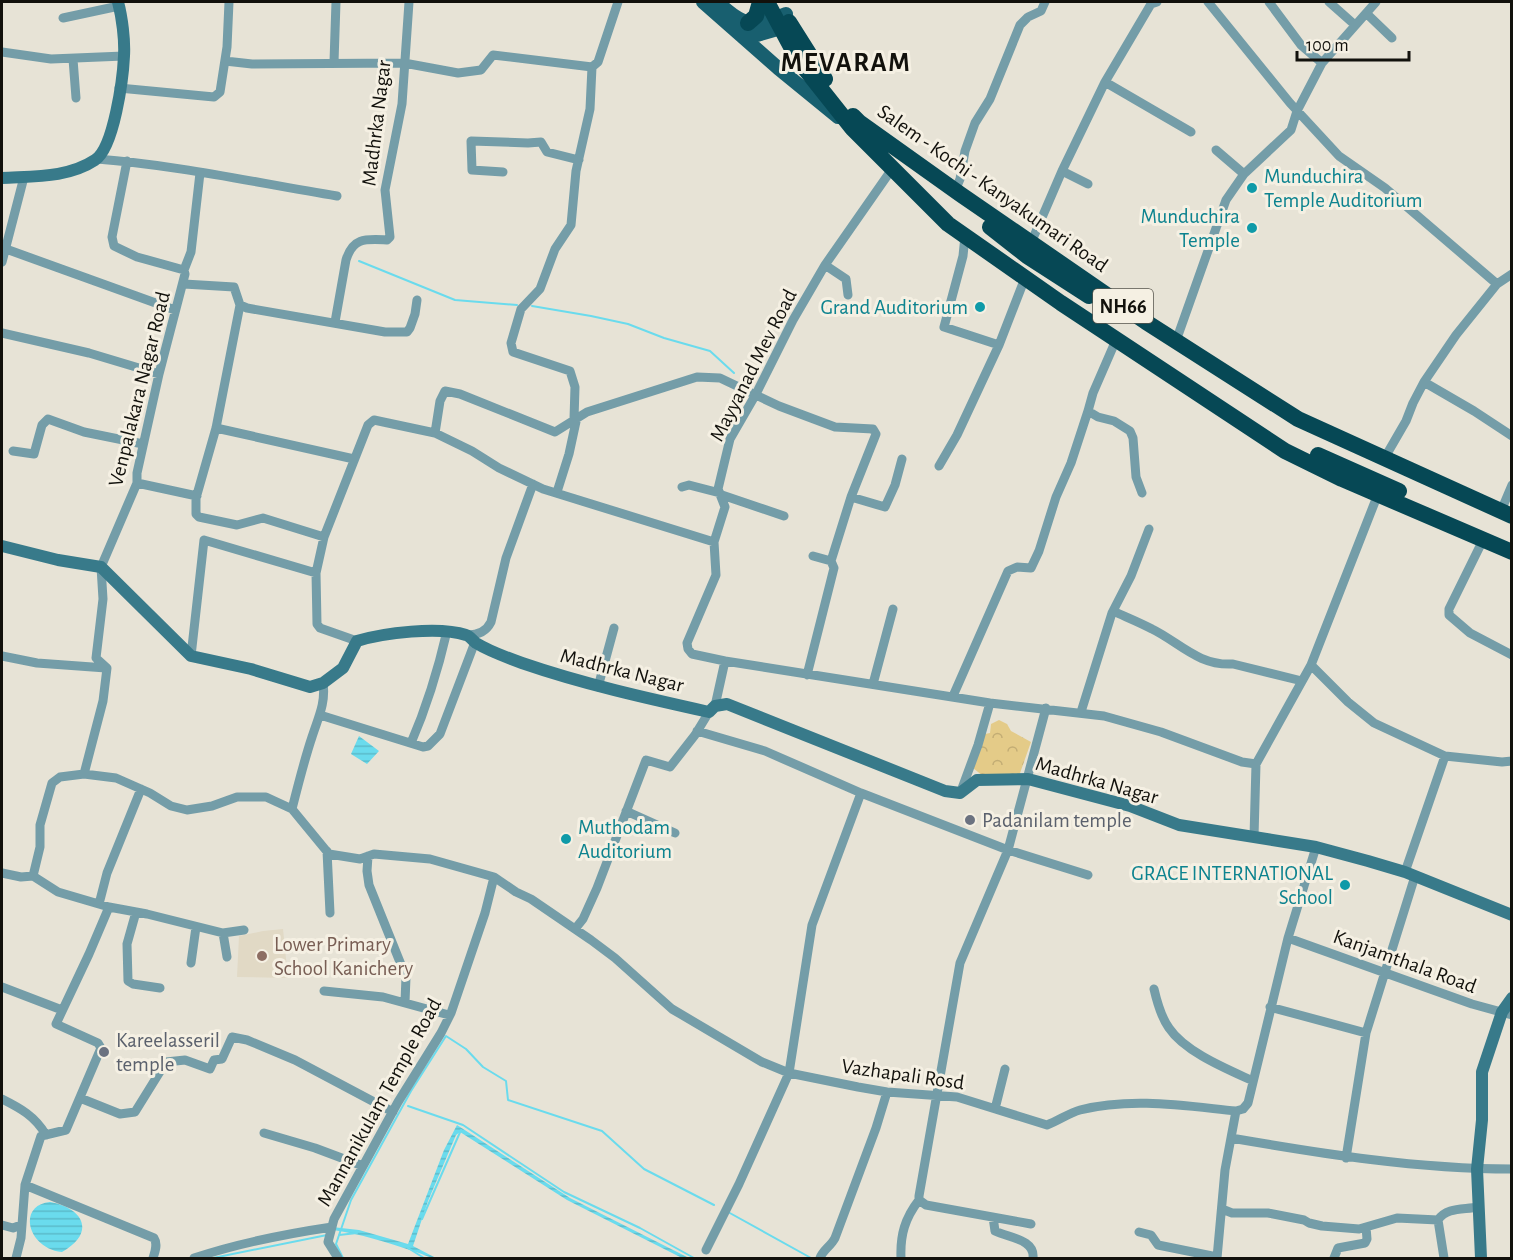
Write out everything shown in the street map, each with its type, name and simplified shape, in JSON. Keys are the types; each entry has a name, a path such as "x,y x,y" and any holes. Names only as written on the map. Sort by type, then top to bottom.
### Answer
{"highway":[{"path":"741,27 756,16 760,2"},
{"name":"Salem - Kochi - Kanyakumari Road","path":"767,2 781,16 829,85 860,122 955,191 1176,341 1298,419 1506,513"},
{"name":"Salem - Kochi - Kanyakumari Road","path":"781,16 798,60 852,128 948,224 1116,340 1285,451 1512,552"},
{"path":"932,174 964,208 1027,256 1293,428 1512,527"},
{"path":"922,198 957,219 1004,254 1290,442 1512,542"}],"main road":[{"path":"703,2 741,27 852,128"},
{"path":"717,2 740,20 741,27"},
{"path":"741,27 764,24 781,16"}],"street":[{"path":"119,88 214,97 220,92 225,61 229,2"},
{"path":"334,62 336,2"},
{"name":"Madhrka Nagar","path":"335,322 349,250 365,239 387,240 390,237 385,190 402,104 409,2"},
{"path":"557,492 569,454 575,418 574,387 570,371 513,352 511,343 521,309 540,289 555,249 571,225 576,171 590,109 592,68 598,62 618,2"},
{"path":"955,191 975,123 990,99 1020,25 1028,17 1041,11 1045,2"},
{"path":"1031,243 1062,171 1105,82 1151,4 1157,2"},
{"path":"1208,2 1297,111 1339,156 1385,188 1497,284"},
{"path":"1329,2 1355,25"},
{"path":"1176,341 1226,200 1245,174 1291,130 1297,111 1322,63 1376,2"},
{"path":"1272,3 1301,45 1322,63"},
{"path":"2,178 68,172 97,159 110,134 117,112 124,56 118,4 63,18"},
{"path":"1366,13 1392,38"},
{"path":"2,52 51,59 124,56"},
{"path":"225,61 252,64 404,63 458,73 481,70 493,55 592,68"},
{"path":"73,58 76,98"},
{"path":"1105,82 1191,132"},
{"path":"503,172 472,170 471,141 541,142 547,152 579,160"},
{"path":"1216,150 1245,174"},
{"name":"Madhrka Nagar","path":"97,159 127,161 337,196"},
{"path":"127,161 112,237 114,246 137,257 184,270"},
{"name":"Mayyanad Mev Road","path":"725,661 692,654 687,643 716,575 714,542 725,507 718,489 730,439 756,394 793,320 825,266 892,169"},
{"path":"1062,171 1088,184"},
{"path":"200,173 191,252 184,270 184,284 234,287 240,305 216,428 195,510 199,517 237,525 263,518 324,537"},
{"path":"2,262 24,177"},
{"path":"965,236 963,256 944,327 999,345"},
{"path":"6,249 175,310"},
{"path":"825,266 844,276 848,295"},
{"path":"1384,459 1406,421 1424,382 1456,335 1497,284 1512,274"},
{"path":"939,466 957,435 999,345 1025,278"},
{"name":"Venpalakara Nagar Road","path":"86,774 104,701 106,668 96,658 103,598 101,567 137,483 137,473 159,374 184,284"},
{"path":"240,305 385,332 405,333 410,328 417,300"},
{"path":"2,333 89,353 159,374"},
{"path":"953,696 1008,571 1017,567 1031,568 1039,551 1056,497 1071,463 1093,393 1116,340"},
{"path":"435,433 440,401 445,391 460,394 555,432 587,412 697,377 720,378 779,406 835,427 873,429 876,434 851,497 831,561 834,568 807,675"},
{"path":"1424,382 1512,436"},
{"path":"1088,411 1098,417 1114,421 1130,431 1133,438 1136,477 1142,493"},
{"path":"14,451 34,454 43,421 48,419 84,432 143,444"},
{"path":"2,546 58,560 101,567 191,656 252,669 310,687 323,683 343,668 357,641 320,628 317,624 316,573 324,537 368,425 372,421 435,433 533,484 714,542"},
{"path":"216,428 354,459"},
{"path":"851,497 885,507 895,485 902,459"},
{"path":"137,483 197,496"},
{"path":"320,716 423,747 428,746 441,734 472,639 488,628 491,622 506,558 533,484"},
{"path":"682,487 690,485 784,516"},
{"path":"1506,513 1512,485"},
{"path":"1254,837 1256,764 1311,666 1378,494"},
{"path":"1081,712 1113,611 1131,576 1149,529"},
{"path":"191,656 204,540 316,573"},
{"path":"1483,540 1449,609 1449,615 1470,633 1512,656"},
{"path":"813,556 831,561"},
{"path":"873,684 893,609"},
{"path":"1113,611 1152,629 1193,655 1302,681"},
{"path":"598,687 614,628"},
{"path":"411,743 436,676 447,631"},
{"name":"Madhrka Nagar","path":"357,641 392,633 447,631 472,639 519,663 598,687 712,709 727,704 770,719 945,791 960,793 977,780 1028,779 1130,806 1179,825 1316,847 1410,874 1512,915"},
{"path":"2,656 37,663 106,668"},
{"path":"33,876 40,847 40,825 52,783 60,777 86,774 116,778 171,806 187,810 212,806 237,797 266,797 292,809 329,854 360,859 374,854 430,859 494,877 575,929 583,918 597,888 646,760 670,767 712,709 725,661 990,703 1104,716 1161,732 1242,762 1256,764"},
{"path":"1311,666 1348,702 1374,723 1445,756 1512,761"},
{"path":"292,809 325,699 323,683"},
{"path":"960,793 990,703"},
{"path":"901,1258 900,1245 908,1214 919,1200 960,963 1008,850 1046,708"},
{"path":"697,731 765,751 861,793 1008,850 1088,874"},
{"path":"1346,1158 1366,1033 1386,973 1410,874 1445,756"},
{"path":"16,1258 21,1238 25,1185 41,1136 66,1130 101,1048 100,1045 56,1024 89,954 104,906 107,873 141,789"},
{"path":"706,1250 739,1184 789,1073 812,925 861,793"},
{"path":"626,811 675,834"},
{"path":"1139,1232 1150,1235 1158,1245 1217,1258 1225,1170 1236,1111 1243,1109 1248,1103 1288,938 1316,847"},
{"path":"327,851 330,913"},
{"path":"368,856 369,885 406,977 405,1002"},
{"path":"2,873 21,877 33,876 58,892 104,906 223,933 244,930"},
{"name":"Mannanikulam Temple Road","path":"338,1258 328,1242 334,1220 393,1112 450,1015 482,924 494,877"},
{"path":"136,912 127,944 129,981 133,984 160,988"},
{"path":"191,963 196,927"},
{"name":"Vazhapali Rosd","path":"575,929 615,958 672,1009 747,1054 789,1073 887,1092 957,1097 1047,1125 1077,1110 1111,1103 1169,1104 1236,1111"},
{"path":"223,933 227,957"},
{"name":"Kanjamthala Road","path":"1288,938 1472,1004 1507,1014"},
{"path":"2,987 62,1010"},
{"path":"1154,989 1159,1009 1169,1028 1180,1041 1253,1081"},
{"path":"324,991 382,997 450,1015"},
{"path":"1481,1258 1477,1169 1482,1120 1482,1072 1512,998"},
{"path":"1270,1007 1366,1033"},
{"path":"80,1098 120,1114 135,1112 166,1062 185,1060 210,1069 214,1060 222,1059 232,1037 247,1040 295,1060 393,1112"},
{"path":"995,1109 1005,1069"},
{"path":"820,1258 822,1252 831,1246 835,1238 887,1092"},
{"path":"2,1099 38,1122 46,1135"},
{"path":"264,1133 315,1148 363,1166"},
{"path":"1231,1138 1346,1158 1477,1169 1512,1169"},
{"path":"25,1185 154,1238 156,1250 153,1258"},
{"path":"919,1200 926,1205 1031,1224"},
{"path":"1444,1258 1438,1220 1443,1212 1478,1207"},
{"path":"1222,1209 1232,1213 1268,1213 1322,1226 1359,1229 1397,1218 1438,1220"},
{"path":"993,1217 995,1231 1030,1245 1034,1251 1033,1258"},
{"path":"2,1225 13,1228 21,1225"},
{"path":"1334,1258 1338,1248 1365,1244 1366,1227"},
{"path":"194,1258 302,1231 332,1229"}],"shaded area":[{"name":"Lower Primary School Kanichery","path":"283,929 288,978 237,977 239,936"}],"green space":[{"path":"999,720 1007,724 1011,731 1031,742 1019,776 983,776 973,768 985,734 990,733 991,724"}],"water":[{"path":"359,736 379,751 367,764 351,754"},
{"path":"457,1125 570,1198 689,1258 682,1258 567,1200 460,1132 456,1135 428,1201 413,1246 436,1258 373,1239 333,1230 332,1227 359,1230 408,1244 444,1150"},
{"path":"50,1202 71,1210 82,1222 79,1237 73,1245 62,1252 50,1249 41,1243 31,1227 30,1218 33,1211 40,1205"}],"waterway":[{"path":"359,261 455,300 517,305"},
{"path":"532,306 628,324 664,338 710,351 734,373"},
{"path":"343,1258 336,1244 351,1200 411,1091 446,1036 466,1049 483,1067 506,1081 508,1100 602,1131 644,1169 714,1205"},
{"path":"408,1106 463,1125 564,1192 640,1228 694,1258"},
{"path":"422,1219 461,1130"},
{"path":"728,1212 811,1258"},
{"path":"339,1235 357,1233"},
{"path":"213,1258 327,1235"},
{"path":"408,1248 424,1258"}],"place":[{"name":"Munduchira Temple Auditorium","path":"1252,188"},
{"name":"Munduchira Temple","path":"1252,228"},
{"name":"Grand Auditorium","path":"980,307"},
{"name":"Padanilam temple","path":"970,820"},
{"name":"Muthodam Auditorium","path":"566,839"},
{"name":"GRACE INTERNATIONAL School","path":"1345,885"},
{"name":"Lower Primary School Kanichery","path":"262,956"},
{"name":"Kareelasseril temple","path":"104,1052"}],"district":[{"name":"MEVARAM","path":"846,62"}]}
